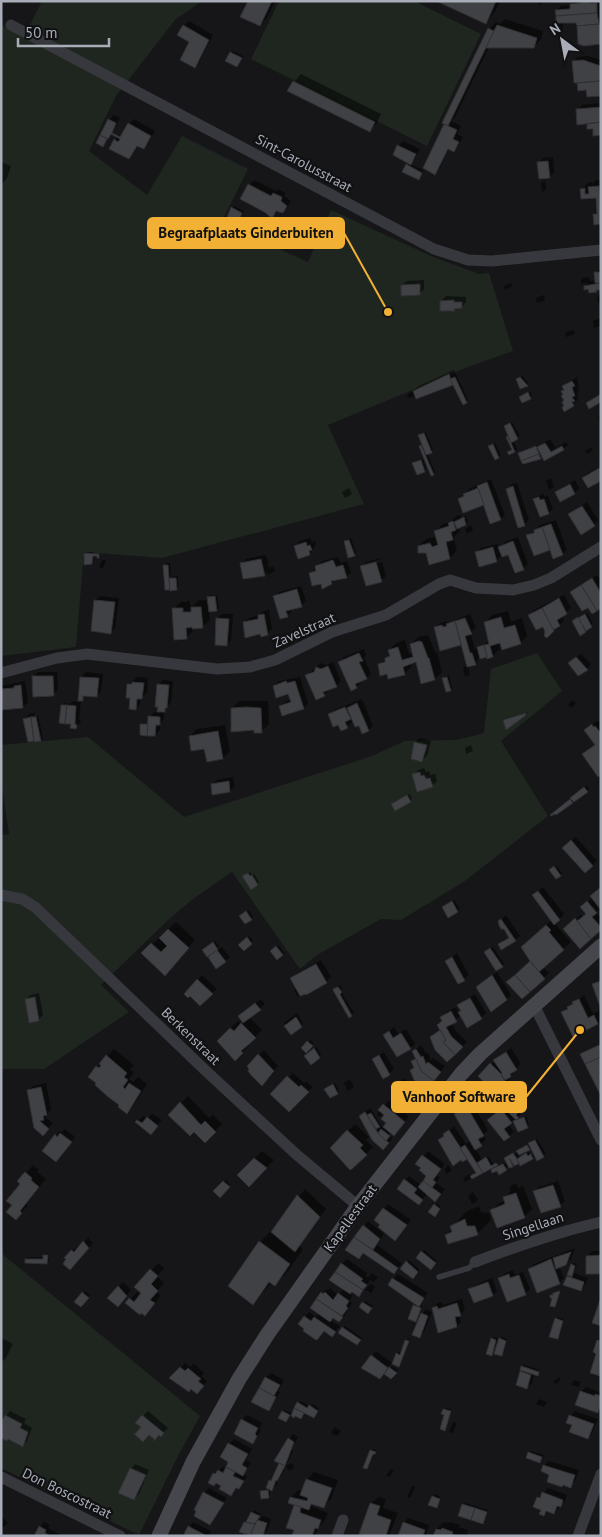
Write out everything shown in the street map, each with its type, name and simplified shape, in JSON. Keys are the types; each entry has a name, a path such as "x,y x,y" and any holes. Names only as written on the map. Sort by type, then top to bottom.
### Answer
{"street":[{"name":"Sint-Carolusstraat","path":"11,25 434,249 468,260 492,261 601,250"},
{"name":"Zavelstraat","path":"1,673 57,658 86,654 217,668 250,667 275,660 332,632 386,615 439,584 450,580 476,588 513,590 534,585 551,578 601,547"},
{"name":"Berkenstraat","path":"1,895 22,899 35,907 257,1118 297,1155 358,1206"},
{"name":"Kapellestraat","path":"159,1536 193,1462 239,1379 358,1206 461,1074 480,1054 601,946"},
{"path":"534,1005 601,1140"},
{"name":"Singellaan","path":"475,1262 528,1242 566,1230 601,1222"},
{"path":"578,1536 601,1474"},
{"name":"Don Boscostraat","path":"1,1477 120,1536"},
{"path":"337,1536 342,1520"}],"lane":[{"path":"439,1277 469,1268 475,1262"}],"shaded area":[{"path":"42,1 202,1 175,20 116,96 89,151 147,195 182,136 248,169 221,223 308,262 331,210 431,256 479,274 489,273 513,351 468,367 328,425 364,504 162,558 84,552 76,647 1,656 1,25 21,35 29,27"},
{"path":"279,1 414,1 481,34 427,146 251,59"},
{"path":"537,653 562,691 501,741 548,816 465,881 401,920 381,919 317,955 300,969 232,872 193,899 167,921 101,985 129,1012 44,1069 1,1069 1,835 9,834 1,779 1,745 88,737 184,817 372,756 405,741 457,740 484,733 491,669"},
{"path":"1,1253 200,1416 139,1535 1,1468"}],"building":[{"path":"248,1 272,1 260,26 240,17"},
{"path":"436,1 496,1 486,24"},
{"path":"597,3 597,13 556,16 555,10 570,9 570,4"},
{"path":"597,13 599,24 577,26 576,23 556,23 556,16"},
{"path":"600,24 601,44 584,46 578,44 577,26"},
{"path":"183,25 209,40 195,68 180,60 189,42 177,35"},
{"path":"497,25 537,38 534,48 485,48"},
{"path":"488,28 494,31 448,126 442,123"},
{"path":"230,52 242,58 237,67 225,61"},
{"path":"583,60 601,66 601,81 574,83 572,61"},
{"path":"293,81 375,122 370,132 287,91"},
{"path":"601,81 601,96 587,97 586,90 578,91 577,83"},
{"path":"601,107 601,122 577,125 576,109"},
{"path":"108,119 116,123 112,133 120,137 128,123 151,136 144,149 137,146 129,159 109,149 114,139 118,142 120,139 111,134 108,139 100,135"},
{"path":"601,122 601,135 593,136 593,129 587,129 587,124"},
{"path":"444,124 457,130 453,139 459,142 454,152 448,149 435,175 423,168"},
{"path":"100,135 107,139 103,147 96,143"},
{"path":"397,145 416,154 411,165 393,155"},
{"path":"548,161 550,178 539,179 537,162"},
{"path":"406,164 422,173 419,180 402,172"},
{"path":"248,184 271,196 273,193 282,197 281,201 287,206 283,213 276,211 273,217 270,217 240,199"},
{"path":"599,186 601,224 594,225 593,214 597,214 596,198 581,199 580,189 585,188 585,194 589,194 588,187"},
{"path":"231,207 242,213 237,225 226,220"},
{"path":"594,272 601,272 601,283 595,283"},
{"path":"601,283 601,290 596,290 597,292 589,293 588,289 584,290 584,286"},
{"path":"420,284 420,295 401,296 401,285"},
{"path":"454,300 454,302 462,302 462,308 454,309 455,311 440,311 440,301"},
{"path":"449,374 453,385 416,399 413,391"},
{"path":"455,377 467,403 463,405 450,379"},
{"path":"520,377 528,386 520,389 516,379"},
{"path":"572,381 575,386 572,387 575,396 572,397 575,401 572,402 574,406 564,412 562,402 564,400 561,396 563,395 561,391 564,390 562,386"},
{"path":"528,392 531,399 522,403 519,397"},
{"path":"601,394 601,402 589,409 586,403"},
{"path":"510,423 518,439 511,443 504,426"},
{"path":"424,433 432,453 426,455 418,435"},
{"path":"508,436 515,452 509,455 507,452 512,450 506,437"},
{"path":"545,443 551,452 562,446 564,450 544,461 537,447"},
{"path":"493,444 499,458 495,460 488,446"},
{"path":"421,445 434,475 431,476 419,446"},
{"path":"536,446 539,454 521,461 518,453"},
{"path":"539,454 541,459 523,464 521,461"},
{"path":"421,460 425,472 417,475 412,463"},
{"path":"601,467 601,481 588,488 582,478"},
{"path":"487,482 501,520 490,524 477,486"},
{"path":"570,484 575,494 560,502 555,492"},
{"path":"513,486 525,526 518,528 506,489"},
{"path":"478,488 484,505 463,513 458,499 464,496 463,494"},
{"path":"539,497 540,500 544,499 549,514 540,517 533,499"},
{"path":"582,506 595,526 581,535 568,514"},
{"path":"464,517 466,525 457,529 454,522"},
{"path":"453,521 456,530 451,532 453,540 446,542 450,559 429,565 426,553 418,553 418,546 430,543 432,547 438,545 434,531 449,526 448,523"},
{"path":"551,524 563,555 553,559 542,527"},
{"path":"542,527 550,550 534,556 526,535 534,533 534,530"},
{"path":"349,540 355,556 348,558 344,541"},
{"path":"513,541 524,570 515,573 508,555 502,557 498,547"},
{"path":"306,542 307,546 310,545 312,550 309,551 310,555 298,559 294,546"},
{"path":"493,547 497,562 479,567 475,552"},
{"path":"84,553 99,554 99,558 93,556 92,564 84,565"},
{"path":"261,559 265,576 243,579 240,563"},
{"path":"333,560 336,567 343,565 347,578 331,581 332,584 322,589 321,584 312,586 309,573 316,571 315,566"},
{"path":"376,562 382,582 366,586 360,566"},
{"path":"163,565 168,565 170,590 165,590"},
{"path":"169,578 176,578 177,590 170,591"},
{"path":"592,578 601,593 601,608 597,611 581,585"},
{"path":"581,585 597,611 592,614 588,608 582,611 570,592"},
{"path":"297,589 302,607 286,611 288,617 280,619 273,596"},
{"path":"215,596 217,611 209,612 207,597"},
{"path":"559,598 567,614 557,620 560,626 553,630 542,608"},
{"path":"94,600 115,602 111,634 91,631"},
{"path":"191,607 201,607 203,628 186,628 187,639 174,640 172,608 183,608 183,612 191,612"},
{"path":"542,608 554,631 547,638 544,636 543,627 536,630 528,615"},
{"path":"264,614 268,635 261,637 260,634 245,638 243,622 258,619 258,615"},
{"path":"585,614 592,627 586,631 578,618"},
{"path":"501,617 504,628 515,625 521,644 502,650 500,643 490,646 493,657 487,659 484,645 489,644 484,622"},
{"path":"578,617 586,632 580,636 572,621"},
{"path":"216,618 229,619 227,646 215,645"},
{"path":"465,618 472,634 465,636 476,665 467,667 455,621"},
{"path":"455,621 461,645 440,651 434,627 447,626 446,624"},
{"path":"422,642 429,658 435,680 421,684 416,662 403,667 405,675 388,679 387,674 380,676 378,664 385,662 385,658 390,656 388,650 398,647 402,660 413,657 410,644"},
{"path":"484,645 487,657 480,659 477,647"},
{"path":"359,653 363,661 359,662 367,679 355,684 357,688 351,691 338,662"},
{"path":"576,657 588,670 578,676 568,663"},
{"path":"328,666 337,687 323,692 325,696 316,700 305,675 314,672 316,667 321,669"},
{"path":"32,676 53,676 54,696 33,697"},
{"path":"80,677 99,678 97,697 83,696 83,701 78,701"},
{"path":"447,677 451,691 446,692 442,678"},
{"path":"286,681 287,683 295,681 304,709 282,716 279,706 291,702 288,694 276,698 273,686"},
{"path":"132,682 144,683 142,699 137,699 136,710 129,709 130,698 126,698 127,684 132,684"},
{"path":"157,684 169,685 165,712 157,712 158,707 155,707"},
{"path":"21,685 23,708 1,710 1,689 14,688 14,686"},
{"path":"357,703 369,731 362,734 359,726 355,727 347,708"},
{"path":"61,705 67,705 65,724 59,723"},
{"path":"67,705 76,706 76,729 70,728 71,724 65,724"},
{"path":"345,707 351,719 345,722 348,728 341,731 338,725 333,727 328,714"},
{"path":"231,708 261,708 262,733 254,733 254,730 231,732"},
{"path":"526,713 525,716 506,730 503,720"},
{"path":"148,716 160,717 160,725 156,725 155,736 147,736"},
{"path":"31,717 34,741 28,742 23,719"},
{"path":"31,717 36,717 41,741 34,742"},
{"path":"140,724 148,724 147,736 140,735"},
{"path":"592,724 601,733 601,775 598,777 582,754 595,745 584,730"},
{"path":"218,731 223,759 207,762 204,749 191,751 189,736"},
{"path":"414,742 427,745 422,762 411,759"},
{"path":"420,772 421,776 424,775 426,779 430,778 433,787 417,792 412,774"},
{"path":"229,781 230,792 212,795 211,784"},
{"path":"584,787 588,792 574,802 570,798"},
{"path":"407,795 411,802 395,811 391,804"},
{"path":"570,799 573,803 556,815 550,815"},
{"path":"571,840 593,866 585,873 562,848"},
{"path":"554,866 561,876 556,879 549,870"},
{"path":"248,873 250,876 252,875 258,885 251,890 242,876"},
{"path":"601,887 601,910 590,896"},
{"path":"538,891 560,920 554,925 532,895"},
{"path":"452,901 458,912 448,918 442,907"},
{"path":"587,901 597,913 592,917 601,927 601,930 591,939 577,921 586,914 580,907"},
{"path":"246,911 252,920 245,924 239,916"},
{"path":"575,918 591,939 580,949 563,929"},
{"path":"501,919 516,941 501,950 498,944 509,938 504,929 501,929 499,925 498,921"},
{"path":"546,925 551,930 549,932 564,950 539,972 521,947"},
{"path":"168,929 189,948 165,976 141,953 151,943 161,952 167,946 159,938"},
{"path":"247,937 252,944 244,951 238,945"},
{"path":"213,942 218,950 207,957 202,950"},
{"path":"276,946 283,955 277,960 270,951"},
{"path":"490,948 503,967 496,971 484,952"},
{"path":"217,950 226,962 216,969 208,957"},
{"path":"452,957 465,981 458,984 445,961"},
{"path":"530,961 545,979 530,992 515,975"},
{"path":"316,964 327,983 306,995 300,996 290,978"},
{"path":"492,975 507,1000 491,1012 476,987"},
{"path":"515,975 530,992 522,999 506,982"},
{"path":"197,979 213,994 200,1006 190,996 188,998 184,994"},
{"path":"601,981 601,1009 592,984"},
{"path":"338,987 352,1016 349,1018 334,992 333,989"},
{"path":"35,997 39,1021 29,1023 25,999"},
{"path":"470,998 482,1019 467,1028 458,1012 461,1011 457,1005"},
{"path":"579,999 588,1018 594,1015 598,1024 573,1037 561,1012 568,1009 567,1007 573,1004 572,1002"},
{"path":"255,1003 261,1010 243,1023 238,1016"},
{"path":"451,1011 457,1022 446,1027 451,1036 463,1047 455,1055 443,1042 446,1040 437,1025 442,1021 440,1017"},
{"path":"296,1017 302,1027 291,1035 284,1026"},
{"path":"241,1023 256,1038 241,1051 243,1053 235,1061 217,1041 230,1028 234,1031"},
{"path":"440,1030 446,1040 443,1042 455,1055 447,1062 435,1050 430,1037"},
{"path":"389,1031 393,1038 401,1033 411,1049 397,1057 383,1035"},
{"path":"307,1041 313,1046 306,1053 301,1048"},
{"path":"601,1044 601,1057 585,1064 580,1054"},
{"path":"314,1048 320,1058 311,1065 304,1056"},
{"path":"416,1049 421,1057 423,1056 426,1064 428,1062 441,1072 434,1081 421,1071 412,1051"},
{"path":"506,1052 517,1070 510,1074 511,1077 505,1080 493,1060"},
{"path":"258,1054 274,1071 262,1086 248,1071 247,1066"},
{"path":"106,1055 127,1073 124,1077 128,1080 123,1087 125,1089 129,1083 141,1091 127,1114 88,1077 96,1066 99,1068 101,1065 99,1064"},
{"path":"379,1055 390,1075 383,1079 372,1059"},
{"path":"601,1057 601,1096 585,1064"},
{"path":"416,1059 421,1071 434,1081 427,1090 414,1080 410,1070 414,1068 411,1061"},
{"path":"490,1063 501,1074 507,1085 501,1089 497,1083 490,1089 478,1076"},
{"path":"287,1076 299,1087 301,1085 309,1092 289,1112 270,1094"},
{"path":"398,1082 414,1094 412,1097 418,1102 410,1112 397,1101 401,1095 393,1089"},
{"path":"333,1084 338,1094 330,1098 324,1089"},
{"path":"41,1087 47,1115 43,1116 44,1120 40,1121 49,1129 43,1136 34,1128 27,1090"},
{"path":"180,1102 201,1125 205,1121 216,1132 205,1143 194,1132 190,1136 168,1115"},
{"path":"383,1104 405,1122 394,1136 383,1127 386,1123 381,1119 384,1115 378,1110"},
{"path":"513,1106 519,1112 516,1115 519,1118 516,1120 507,1111"},
{"path":"467,1107 484,1136 478,1139 482,1146 475,1150 454,1114"},
{"path":"501,1109 512,1123 504,1129 510,1137 504,1141 487,1120"},
{"path":"365,1112 378,1133 389,1143 383,1150 372,1140 359,1116"},
{"path":"371,1113 380,1127 376,1129 367,1115"},
{"path":"147,1117 158,1126 151,1135 135,1122 137,1120 142,1123"},
{"path":"524,1117 528,1128 518,1132 513,1121"},
{"path":"381,1129 390,1136 386,1141 378,1133"},
{"path":"347,1130 363,1145 360,1148 367,1155 350,1170 330,1148"},
{"path":"449,1130 468,1159 462,1162 461,1160 453,1166 438,1140"},
{"path":"60,1133 72,1142 56,1162 42,1151 55,1134 57,1137"},
{"path":"535,1140 544,1157 537,1161 528,1143"},
{"path":"465,1145 483,1173 472,1179 470,1176 476,1173 460,1148"},
{"path":"527,1145 530,1150 519,1155 516,1151"},
{"path":"513,1153 520,1163 514,1166 510,1159 513,1167 509,1168 504,1158"},
{"path":"526,1153 528,1156 531,1154 533,1159 520,1166 517,1159"},
{"path":"422,1155 441,1169 433,1180 436,1182 432,1188 423,1181 426,1176 419,1170 421,1168 415,1164"},
{"path":"486,1157 491,1166 496,1163 498,1165 483,1173 477,1163"},
{"path":"254,1158 267,1168 249,1187 237,1175"},
{"path":"503,1164 507,1170 499,1175 497,1171 492,1173 491,1169"},
{"path":"25,1172 39,1187 20,1211 22,1213 16,1220 6,1212 12,1205 6,1201 20,1184 17,1181"},
{"path":"404,1179 417,1189 414,1193 423,1200 419,1205 397,1189"},
{"path":"223,1181 230,1187 220,1198 213,1191"},
{"path":"423,1181 441,1194 435,1202 418,1187"},
{"path":"553,1185 561,1207 541,1213 533,1191"},
{"path":"516,1193 525,1218 497,1228 490,1210 505,1204 503,1197"},
{"path":"297,1195 320,1217 295,1252 271,1232"},
{"path":"434,1204 440,1209 435,1217 428,1212"},
{"path":"383,1208 407,1225 395,1241 378,1227 380,1225 374,1220"},
{"path":"465,1219 467,1226 475,1226 478,1235 448,1244 445,1235 452,1232 450,1226"},
{"path":"363,1225 380,1239 373,1250 354,1237"},
{"path":"354,1237 398,1268 394,1274 363,1253 359,1259 345,1250"},
{"path":"83,1241 89,1248 70,1270 63,1264 66,1259 64,1258 71,1250 74,1252"},
{"path":"259,1241 290,1264 275,1286 269,1282 253,1305 228,1286"},
{"path":"421,1251 436,1263 431,1270 416,1258"},
{"path":"571,1252 566,1265 556,1269 553,1258"},
{"path":"43,1255 48,1255 47,1264 25,1263 25,1259 43,1259"},
{"path":"601,1255 601,1274 586,1274 586,1256"},
{"path":"551,1259 560,1284 537,1293 528,1269"},
{"path":"406,1261 418,1272 413,1279 400,1269"},
{"path":"341,1263 363,1279 361,1281 367,1285 363,1290 335,1272"},
{"path":"571,1264 575,1266 572,1277 567,1275"},
{"path":"150,1269 158,1276 151,1284 158,1291 150,1300 155,1303 145,1316 141,1313 140,1315 125,1303 129,1298 134,1302 141,1293 134,1287"},
{"path":"335,1272 363,1290 359,1297 352,1292 350,1294 329,1280"},
{"path":"509,1274 510,1278 519,1275 526,1295 507,1302 498,1278"},
{"path":"567,1276 584,1282 581,1291 563,1285"},
{"path":"392,1278 424,1298 419,1307 388,1285"},
{"path":"488,1282 493,1296 474,1303 468,1289"},
{"path":"118,1286 127,1296 118,1307 107,1298"},
{"path":"560,1291 555,1307 550,1306 552,1298 550,1298 550,1295"},
{"path":"82,1292 89,1298 81,1307 74,1302"},
{"path":"321,1292 323,1294 325,1292 333,1300 338,1293 349,1301 346,1306 348,1308 342,1316 316,1299"},
{"path":"316,1299 343,1317 339,1322 333,1318 330,1322 310,1308"},
{"path":"601,1300 601,1326 592,1323"},
{"path":"362,1302 372,1308 368,1314 359,1307"},
{"path":"457,1303 461,1316 455,1317 457,1327 438,1333 432,1308 437,1306 438,1309"},
{"path":"413,1305 421,1308 416,1322 408,1319"},
{"path":"421,1313 428,1316 420,1338 412,1335"},
{"path":"304,1316 311,1321 314,1317 336,1332 332,1337 324,1331 316,1340 303,1331 304,1329 298,1324"},
{"path":"555,1318 563,1321 558,1339 549,1337"},
{"path":"342,1327 361,1340 357,1345 338,1333"},
{"path":"491,1338 496,1340 492,1356 486,1354"},
{"path":"499,1338 506,1341 502,1356 494,1354"},
{"path":"405,1340 409,1341 399,1367 392,1364 396,1353 400,1355"},
{"path":"597,1340 601,1341 600,1376 590,1373 596,1354 593,1352"},
{"path":"371,1355 388,1368 380,1379 361,1368"},
{"path":"521,1366 539,1372 538,1376 520,1370"},
{"path":"180,1367 185,1371 188,1368 201,1379 198,1381 204,1386 197,1394 191,1389 189,1392 169,1378"},
{"path":"389,1367 397,1373 391,1379 384,1374"},
{"path":"520,1371 531,1375 527,1389 516,1385"},
{"path":"265,1377 280,1385 274,1396 259,1388"},
{"path":"259,1388 276,1397 269,1411 251,1402"},
{"path":"580,1391 601,1396 598,1413 575,1405"},
{"path":"297,1402 307,1408 309,1405 318,1411 314,1418 294,1408"},
{"path":"294,1408 304,1413 301,1419 291,1416"},
{"path":"443,1409 451,1411 445,1431 440,1429 444,1415 441,1414"},
{"path":"282,1411 290,1415 286,1422 278,1418"},
{"path":"5,1415 22,1424 20,1428 28,1432 23,1447 8,1439 7,1441 1,1438 1,1422"},
{"path":"142,1415 164,1433 161,1437 159,1435 154,1441 149,1435 143,1442 133,1433 135,1434 141,1427 135,1423"},
{"path":"569,1415 594,1424 588,1439 569,1432 572,1425 566,1423"},
{"path":"241,1419 258,1428 253,1444 234,1434"},
{"path":"288,1438 294,1442 285,1466 274,1461"},
{"path":"228,1443 248,1454 242,1465 247,1468 243,1476 226,1467 228,1462 220,1457"},
{"path":"370,1450 376,1452 373,1454 367,1469 363,1468"},
{"path":"528,1452 542,1457 540,1463 526,1458"},
{"path":"279,1463 285,1466 276,1480 272,1491 266,1488"},
{"path":"543,1465 575,1475 571,1488 547,1482 549,1475 541,1471"},
{"path":"226,1467 235,1472 233,1476 244,1481 231,1496 219,1489 221,1486 216,1483 214,1486 208,1483 213,1473 215,1474 218,1470 223,1473"},
{"path":"130,1468 146,1475 134,1500 118,1493"},
{"path":"306,1479 332,1488 324,1508 311,1504 309,1510 288,1503 290,1497 307,1501 308,1498 300,1495"},
{"path":"268,1490 269,1498 261,1499 260,1491"},
{"path":"203,1492 224,1503 210,1525 194,1516 196,1511 194,1510"},
{"path":"542,1492 563,1500 561,1507 557,1506 554,1514 546,1511 544,1516 539,1514 541,1510 533,1507 537,1497 540,1498"},
{"path":"432,1496 440,1499 437,1508 428,1505"},
{"path":"370,1503 380,1506 377,1515 391,1520 386,1536 359,1534"},
{"path":"462,1504 475,1508 471,1520 458,1516"},
{"path":"294,1505 301,1507 301,1513 321,1520 318,1529 315,1528 312,1536 295,1536 292,1535 294,1530 286,1528"},
{"path":"475,1508 487,1512 483,1524 471,1520"},
{"path":"251,1512 260,1516 255,1524 246,1522"},
{"path":"257,1520 267,1523 263,1536 250,1535"},
{"path":"244,1522 255,1524 250,1535 239,1532"},
{"path":"403,1522 425,1530 423,1536 398,1536"},
{"path":"39,1526 46,1530 45,1533 50,1536 34,1536"},
{"path":"188,1526 207,1536 188,1536 184,1534"},
{"path":"442,1528 453,1532 452,1534 456,1536 433,1536 436,1529 441,1530"}],"place":[{"name":"Begraafplaats Ginderbuiten","path":"388,312"},
{"name":"Vanhoof Software","path":"580,1030"}]}
